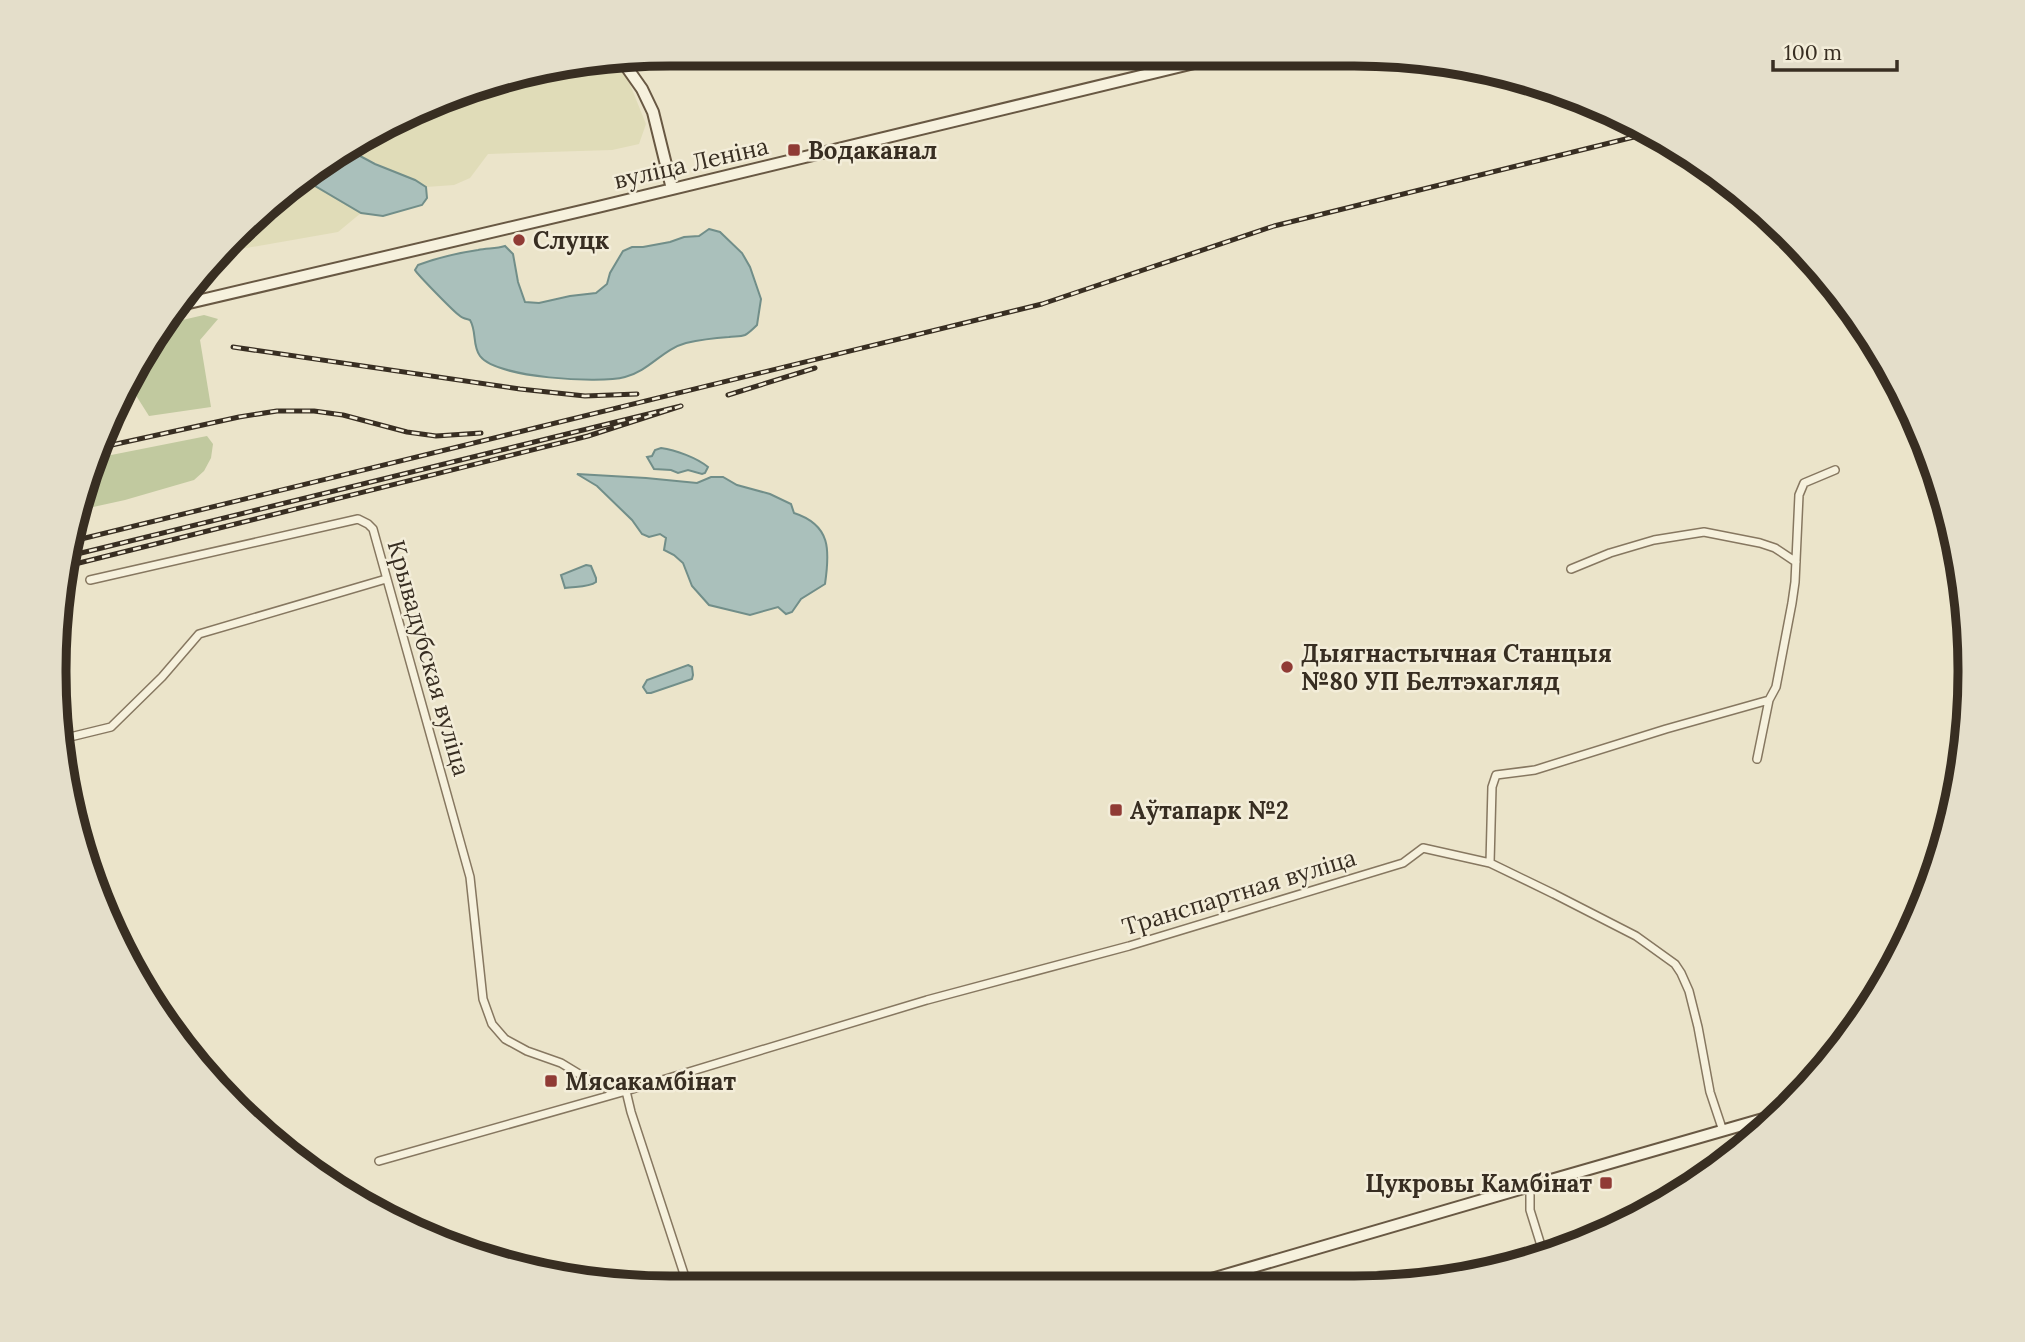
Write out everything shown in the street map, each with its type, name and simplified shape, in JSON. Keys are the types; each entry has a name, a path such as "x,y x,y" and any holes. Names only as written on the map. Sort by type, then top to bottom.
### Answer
{"main road":[{"name":"вуліца Леніна","path":"192,302 673,189 1170,66"},
{"path":"627,68 642,89 653,112 673,189"},
{"path":"1222,1276 1756,1122"}],"street":[{"path":"1758,759 1769,701 1776,687 1792,603 1799,495 1804,484 1835,470"},
{"name":"Крывадубская вуліца","path":"90,580 358,519 368,524 373,529 470,877 483,999 492,1024 505,1039 527,1051 561,1063 610,1090 626,1091"},
{"path":"1571,569 1610,553 1654,540 1704,532 1760,543 1775,548 1796,562"},
{"path":"71,737 111,727 162,677 200,634 386,579"},
{"path":"1490,863 1492,788 1496,775 1535,770 1666,729 1769,701"},
{"name":"Транспартная вуліца","path":"626,1091 927,1000 1129,946 1404,863 1423,848 1490,863 1636,936 1675,964 1689,991 1710,1092 1723,1131"},
{"path":"379,1161 626,1091 685,1276"},
{"path":"1530,1186 1530,1210 1541,1245"}],"shaded area":[{"path":"621,69 627,77 646,124 639,144 612,150 488,154 470,178 454,185 426,187 358,154 440,113 515,87 553,78"},
{"path":"312,184 361,213 338,232 239,249 272,217"}],"green space":[{"path":"204,315 218,319 200,340 211,407 149,416 135,393 178,321"},
{"path":"207,436 213,444 211,458 204,471 194,480 89,508 107,456"}],"water":[{"path":"357,154 426,187 427,198 422,205 383,216 361,213 312,184"},
{"path":"709,229 720,232 742,253 750,267 761,299 757,325 743,336 686,343 670,350 634,374 612,379 549,377 506,370 490,364 478,352 470,320 456,313 415,270 418,265 440,258 505,246 513,254 525,302 539,303 596,293 607,284 623,251 632,247 699,236"},
{"path":"661,448 686,455 708,467 702,474 688,470 678,473 654,469 647,457"},
{"path":"577,474 697,483 711,477 723,477 737,485 770,494 791,504 794,513 815,524 821,532 827,550 825,584 801,599 792,612 786,614 778,607 750,615 709,605 692,586 683,563 664,550 666,538 660,534 649,537 642,534 632,520 597,486"},
{"path":"586,565 591,566 596,582 565,588 561,575"},
{"path":"688,665 692,667 692,679 651,693 647,693 643,687 647,680"}],"railway":[{"path":"81,539 1042,304 1274,226 1636,137"},
{"path":"233,347 520,389 585,396 637,394"},
{"path":"728,395 815,368"},
{"path":"76,564 588,436 681,406 78,554"},
{"path":"111,445 277,411 314,411 343,415 407,432 436,436 481,433"}],"place":[{"name":"Водаканал","path":"794,150"},
{"name":"Слуцк","path":"519,240"},
{"name":"Дыягнастычная Станцыя №80 УП Белтэхагляд","path":"1287,667"},
{"name":"Аўтапарк №2","path":"1116,810"},
{"name":"Мясакамбінат","path":"551,1081"},
{"name":"Цукровы Камбінат","path":"1606,1183"}]}
